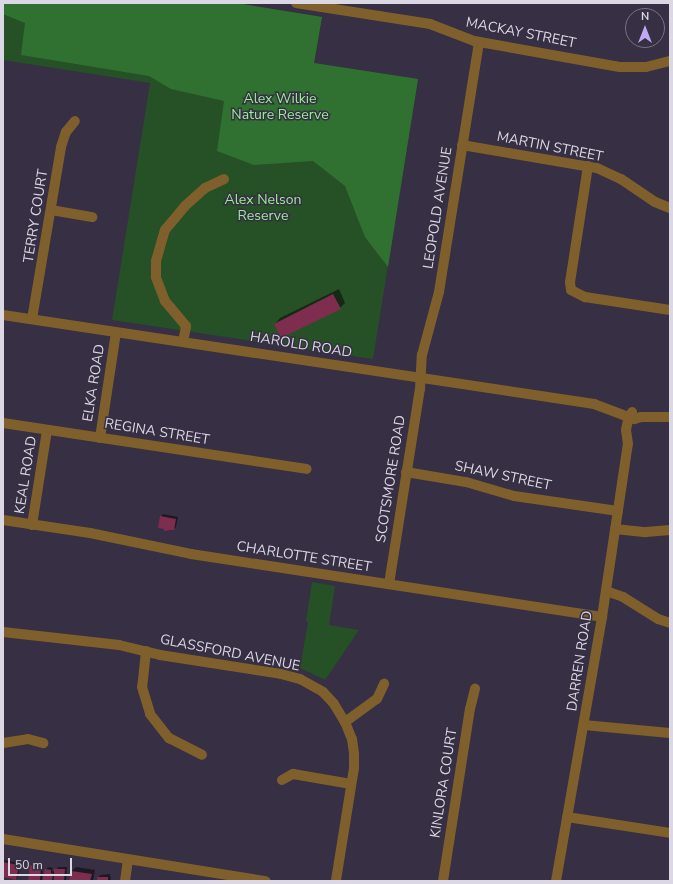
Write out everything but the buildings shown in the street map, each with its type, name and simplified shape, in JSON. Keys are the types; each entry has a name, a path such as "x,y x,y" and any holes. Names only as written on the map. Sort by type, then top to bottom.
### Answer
{"street":[{"name":"MACKAY STREET","path":"296,3 341,7 430,24 479,42 629,68 646,68 669,63"},
{"name":"LEOPOLD AVENUE","path":"420,378 425,340 439,292 479,42"},
{"name":"TERRY COURT","path":"32,319 63,139 69,126 75,121"},
{"name":"MARTIN STREET","path":"462,146 588,166 612,174 655,202 670,208"},
{"path":"588,166 570,282 571,290 585,297 670,310"},
{"path":"183,342 186,326 165,301 156,277 156,261 165,230 185,206 205,188 224,179"},
{"path":"50,210 92,217"},
{"name":"HAROLD ROAD","path":"3,315 594,404 615,404 632,416 648,410 670,416"},
{"name":"ELKA ROAD","path":"100,438 116,332"},
{"name":"SCOTSMORE ROAD","path":"389,584 420,378"},
{"name":"DARREN ROAD","path":"556,881 602,617 628,444 633,432 632,416"},
{"name":"REGINA STREET","path":"3,423 307,469"},
{"name":"KEAL ROAD","path":"32,525 46,430"},
{"name":"SHAW STREET","path":"406,472 466,482 514,496 618,511"},
{"name":"CHARLOTTE STREET","path":"3,520 90,533 191,554 602,617"},
{"path":"615,528 646,532 670,530"},
{"path":"606,591 623,597 658,619 670,623"},
{"name":"GLASSFORD AVENUE","path":"3,632 119,646 160,655 281,674 300,679 316,687 329,698 345,722 352,739 354,754 351,784 336,881"},
{"path":"146,651 142,687 150,714 169,738 202,756"},
{"path":"345,722 377,699 384,684"},
{"name":"KINLORA COURT","path":"443,881 470,710 475,689"},
{"path":"584,725 670,733"},
{"path":"3,743 28,739 43,743"},
{"path":"282,780 293,774 351,784"},
{"path":"567,817 670,833"},
{"path":"3,839 266,881"},
{"path":"125,881 128,859"}],"green space":[{"name":"Alex Nelson Reserve","path":"3,3 236,3 322,17 314,63 418,79 373,359 112,320 150,83 3,60"},
{"name":"Alex Wilkie Nature Reserve","path":"3,3 236,3 322,17 314,63 418,79 388,267 365,237 345,186 313,161 254,165 217,151 224,101 171,89 149,76 21,55 25,23 3,14"},
{"path":"312,582 335,586 329,625 359,630 325,680 300,668 308,622 306,621"}]}
